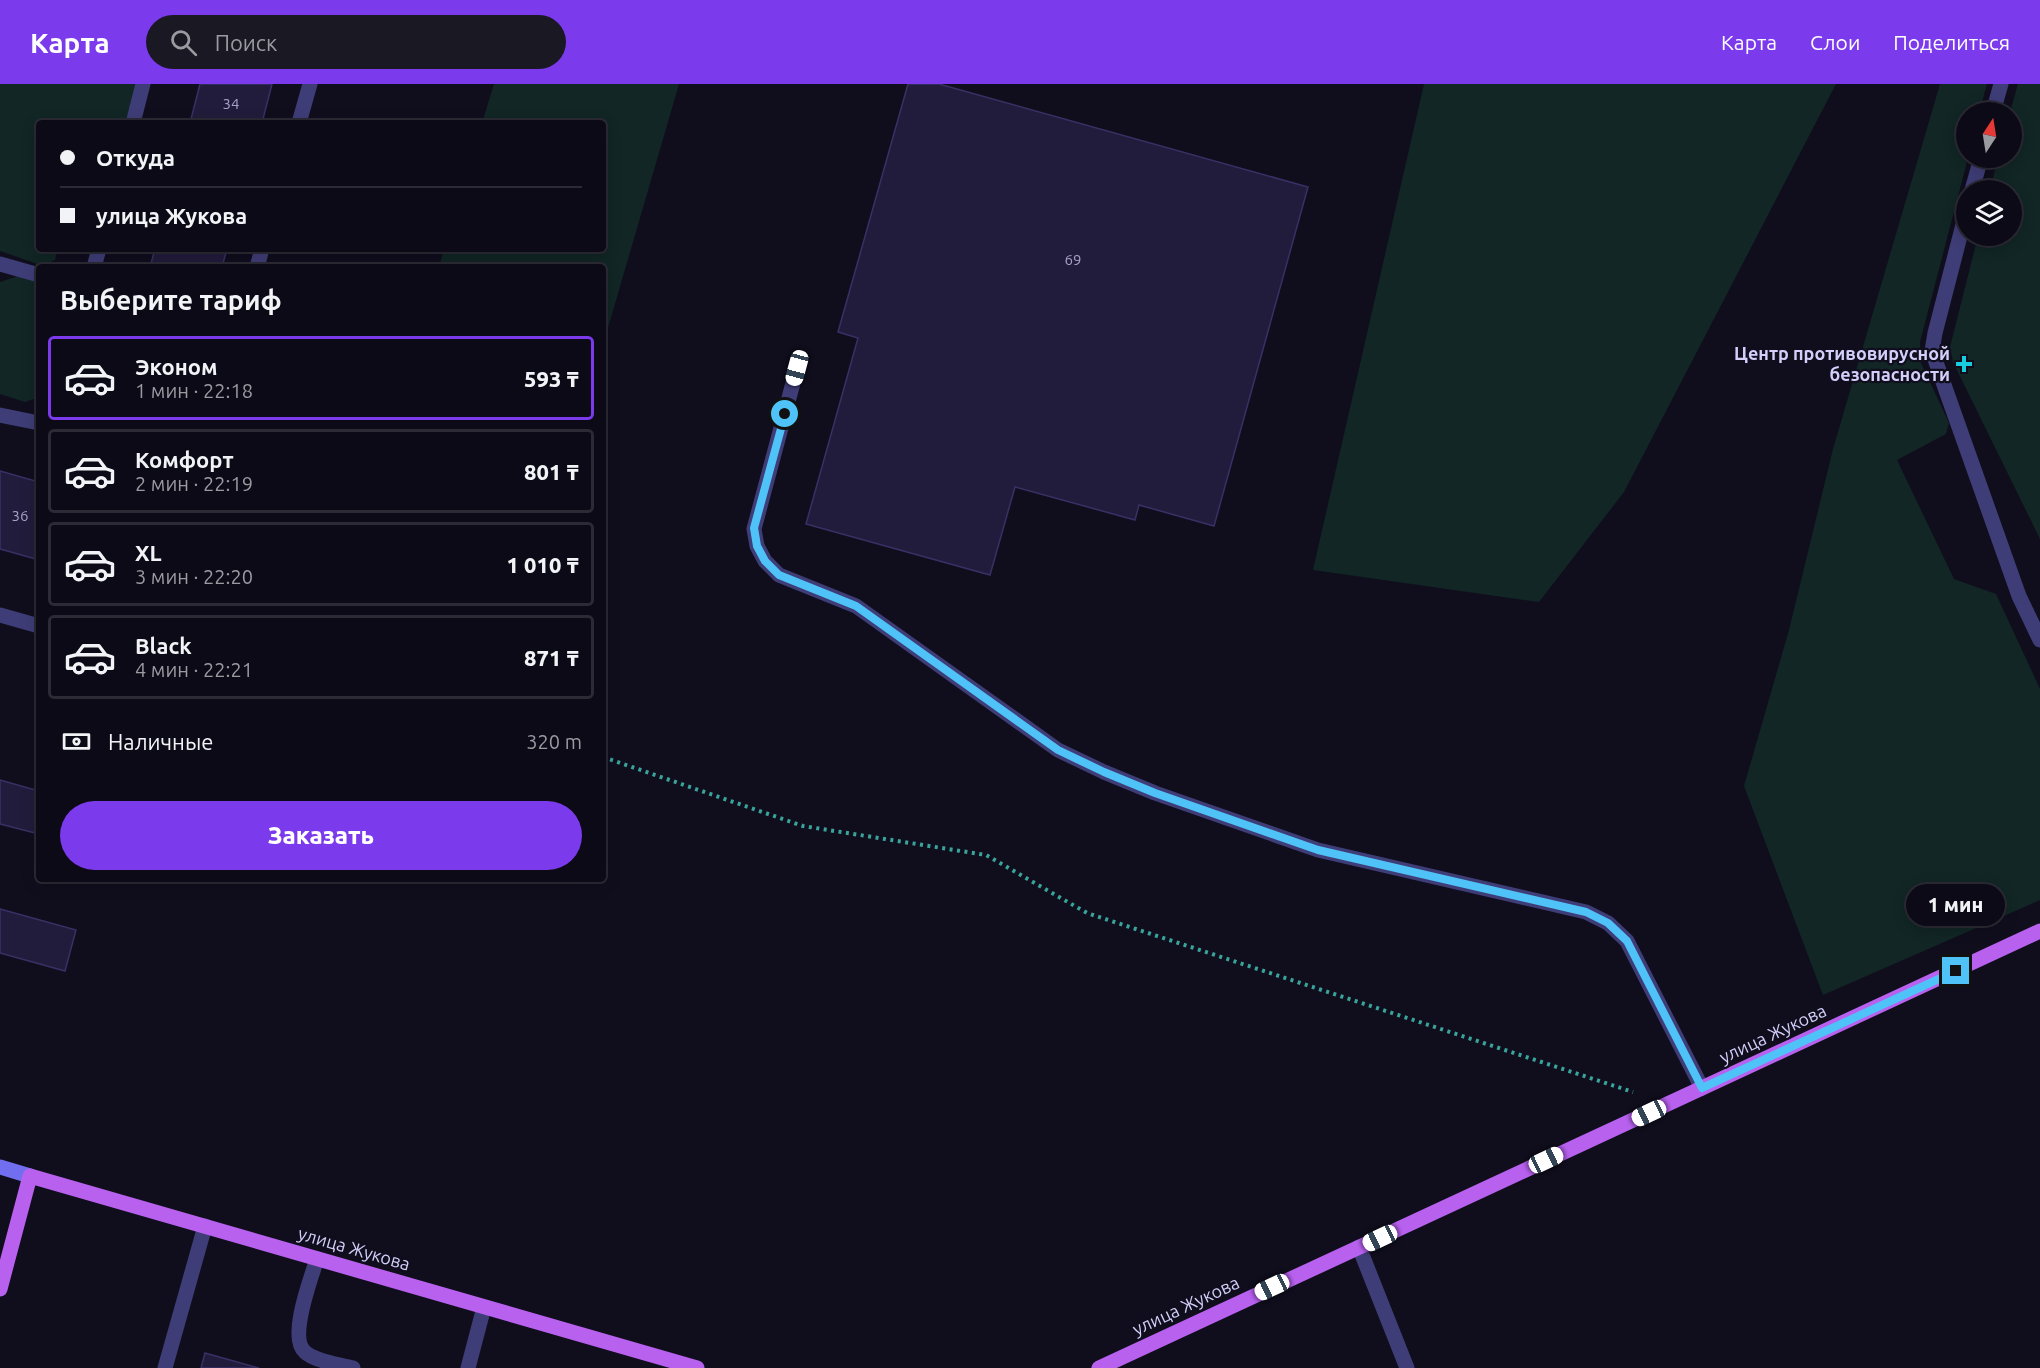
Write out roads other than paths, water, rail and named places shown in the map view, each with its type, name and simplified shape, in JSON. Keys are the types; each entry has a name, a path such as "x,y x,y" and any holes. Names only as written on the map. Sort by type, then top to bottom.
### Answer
{"main road":[{"name":"улица Жукова","path":"1099,1368 2040,931"},
{"name":"улица Жукова","path":"0,1167 697,1368"},
{"path":"0,1289 30,1176"}],"lane":[{"path":"133,120 143,84"},
{"path":"300,120 310,84"},
{"path":"1996,102 2001,84"},
{"path":"1957,246 1932,351 2019,596 2040,640"},
{"path":"0,264 36,274"},
{"path":"797,368 754,528 757,546 765,561 779,575 856,606 1058,750 1104,772 1155,793 1318,850 1586,912 1608,923 1627,941 1702,1088"},
{"path":"0,415 36,422"},
{"path":"0,615 36,625"},
{"path":"165,1368 205,1226"},
{"path":"1359,1247 1407,1368"},
{"path":"317,1259 298,1329 299,1346 313,1356 353,1368"},
{"path":"468,1368 484,1306"}],"place":[{"name":"Центр противовирусной безопасности","path":"1964,364"}]}
